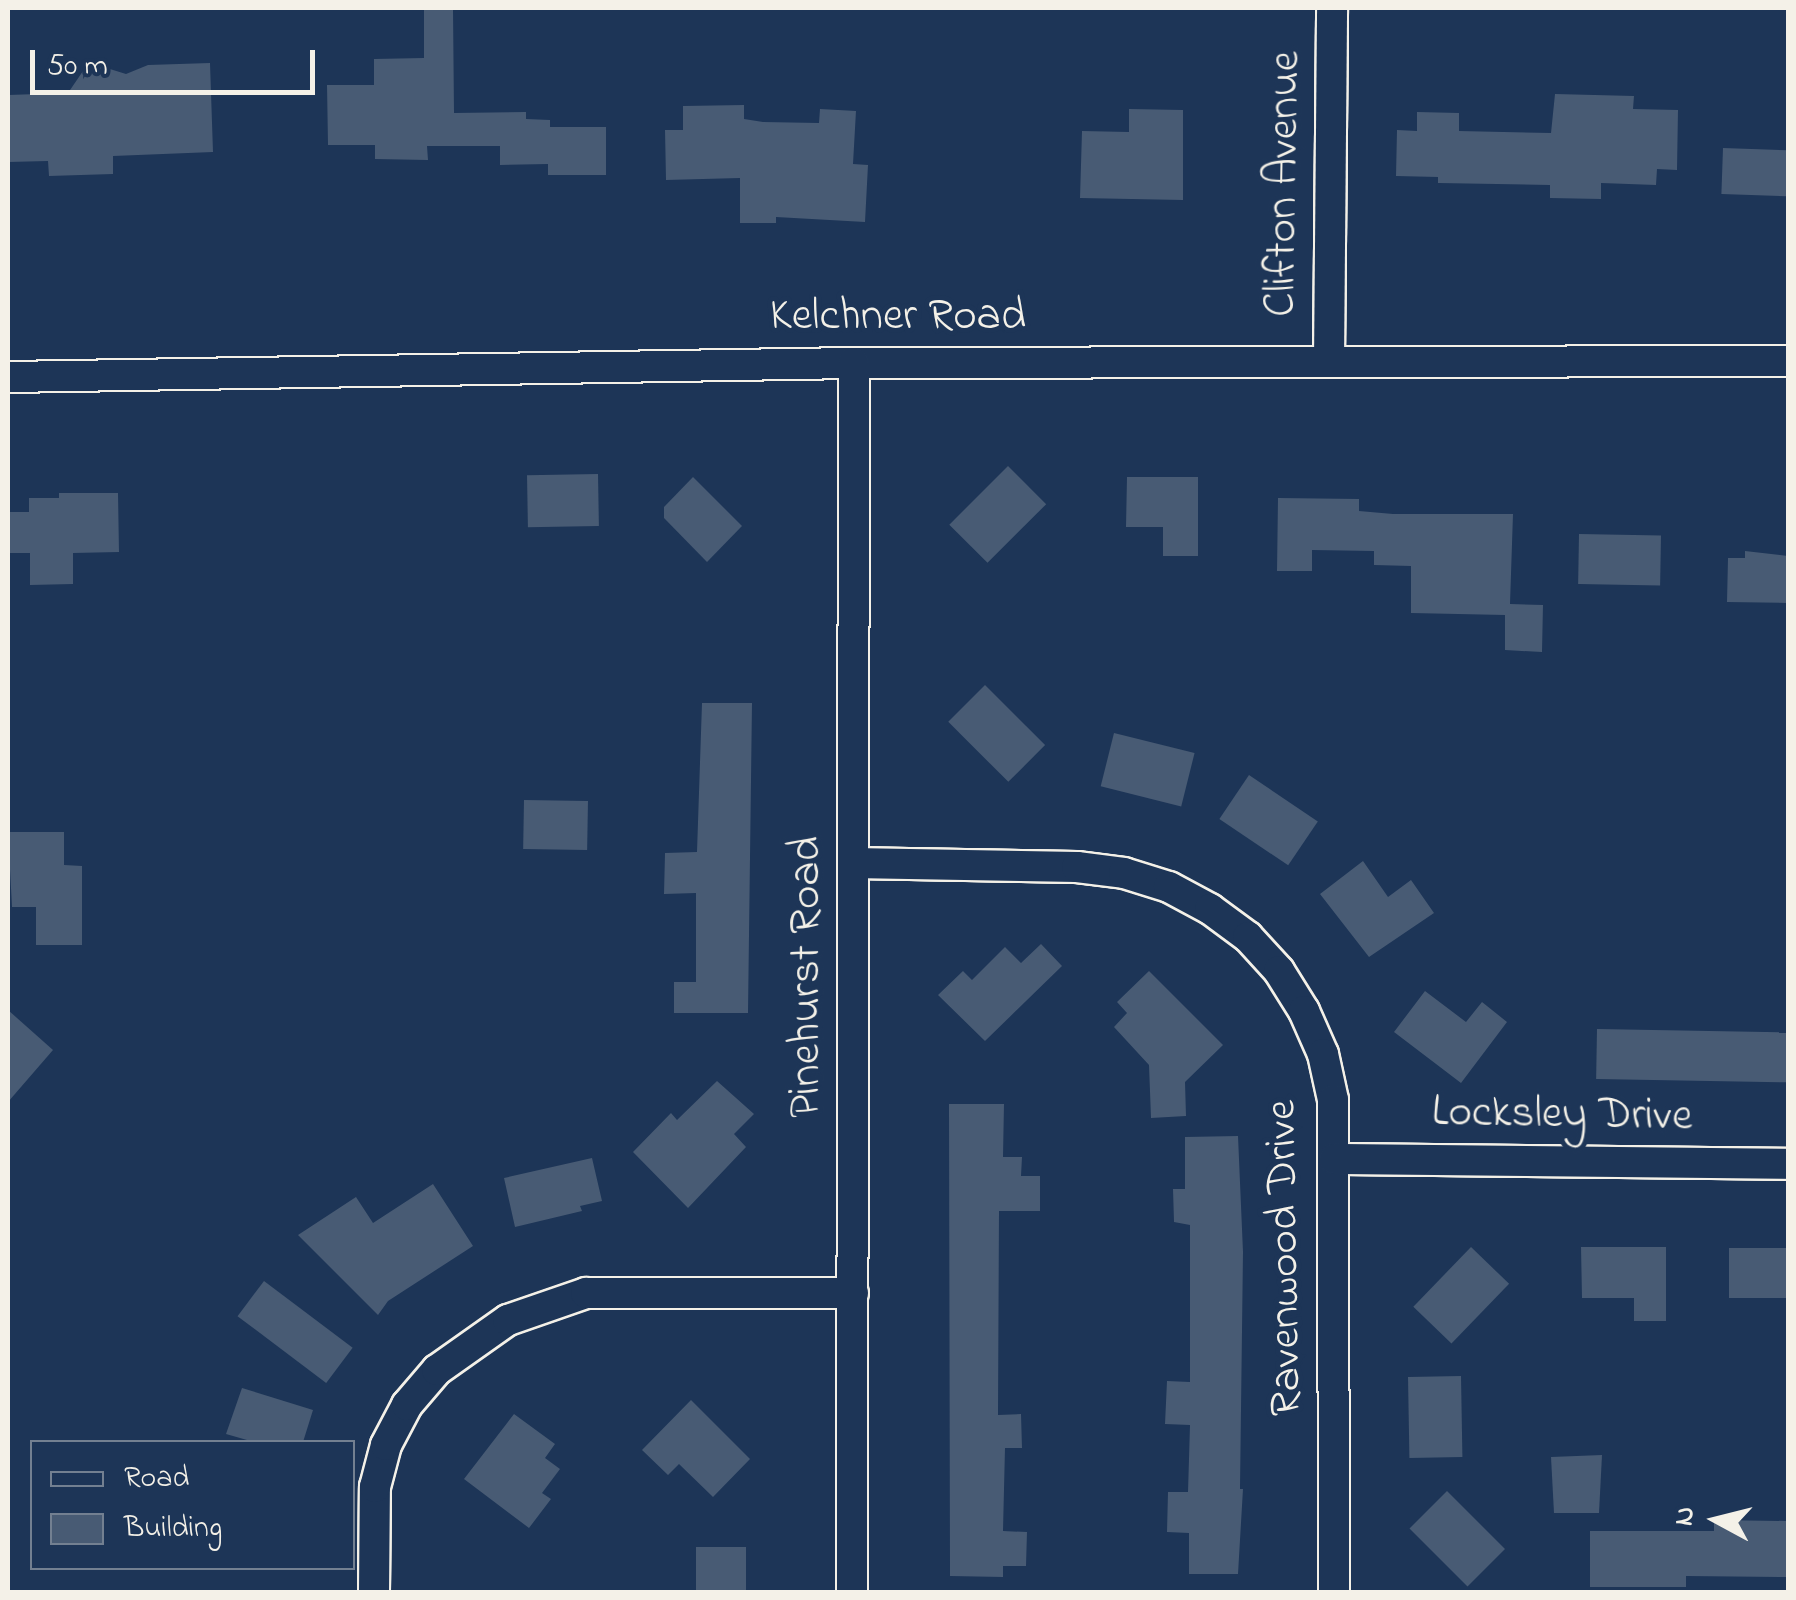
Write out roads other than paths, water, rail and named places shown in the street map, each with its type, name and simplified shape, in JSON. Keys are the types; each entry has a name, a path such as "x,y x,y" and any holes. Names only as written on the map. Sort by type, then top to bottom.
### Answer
{"street":[{"name":"Clifton Avenue","path":"1328,362 1332,8"},
{"name":"Kelchner Road","path":"8,376 854,362 1788,361"},
{"name":"Pinehurst Road","path":"852,1592 854,362"},
{"name":"Ravenwood Drive","path":"854,863 1077,867 1154,882 1210,908 1248,936 1279,971 1304,1011 1323,1054 1332,1100 1334,1592"},
{"name":"Locksley Drive","path":"1334,1159 1788,1164"},
{"path":"374,1592 375,1487 386,1445 407,1405 436,1370 508,1320 586,1293 852,1293"}]}
